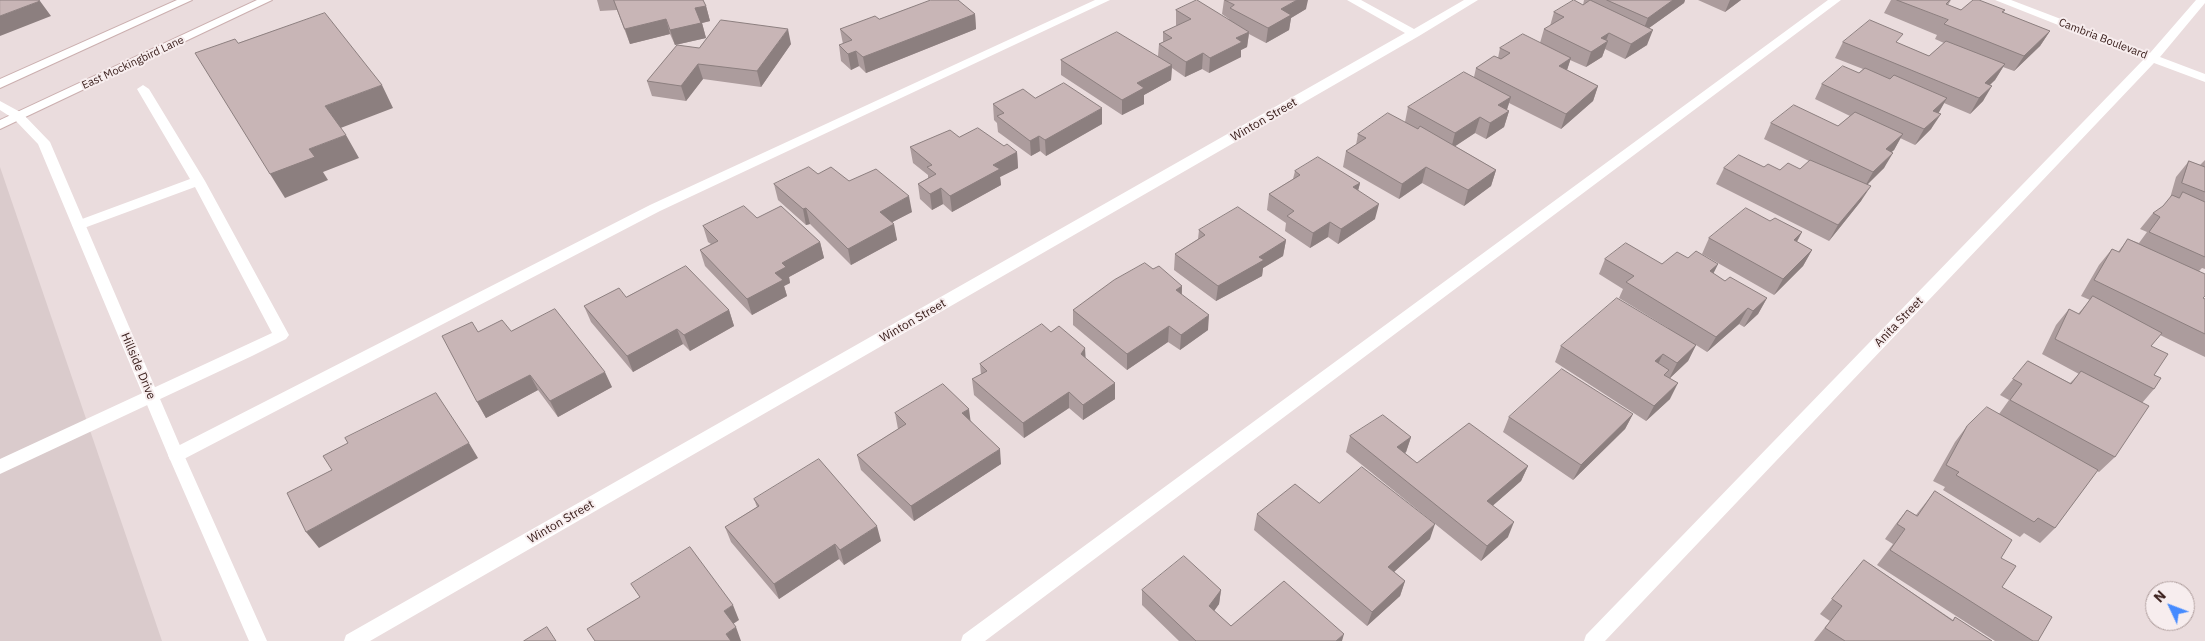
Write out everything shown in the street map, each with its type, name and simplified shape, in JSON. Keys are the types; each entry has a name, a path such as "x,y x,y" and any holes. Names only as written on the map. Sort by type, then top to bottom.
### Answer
{"street":[{"path":"0,84 186,0"},
{"name":"East Mockingbird Lane","path":"0,125 266,0"},
{"path":"176,455 655,208 1104,0"},
{"path":"1353,0 1415,34"},
{"name":"Winton Street","path":"353,641 1472,0"},
{"path":"970,641 1835,0"},
{"name":"Cambria Boulevard","path":"2001,0 2205,78"},
{"name":"Anita Street","path":"1593,641 2152,58 2202,0"},
{"path":"0,467 151,396 204,374 281,335 198,181 143,89"},
{"name":"Hillside Drive","path":"0,105 18,116 44,142 176,455 258,641"},
{"path":"80,225 198,181"}],"shaded area":[{"path":"0,167 162,641 0,641"}],"building":[{"path":"0,0 38,0 40,1 0,16"},
{"path":"614,0 703,0 706,6 695,8 701,23 670,30 666,19 625,29"},
{"path":"931,0 958,0 975,14 863,57 856,51 848,54 839,45 852,40 840,29 875,16 879,19"},
{"path":"1197,0 1249,32 1236,38 1242,42 1210,58 1203,53 1186,62 1159,44 1172,38 1163,32 1191,19 1176,10"},
{"path":"1225,0 1297,0 1281,9 1291,15 1268,28 1230,8 1234,5"},
{"path":"1574,0 1583,5 1590,0 1653,30 1631,44 1609,33 1601,38 1608,41 1591,52 1544,29 1564,17 1554,12"},
{"path":"1607,0 1673,0 1648,18"},
{"path":"1897,0 1950,0 1946,4 1961,10 1973,0 1979,0 2005,10 2002,12 2050,31 2024,56 1944,24 1948,20"},
{"path":"325,13 382,85 325,106 346,135 309,149 315,157 270,174 195,53 235,39 238,43"},
{"path":"721,20 788,29 757,71 698,64 681,86 647,81 677,45 699,48"},
{"path":"1870,20 1903,34 1896,42 1929,56 1946,41 2005,64 1985,83 1992,86 1979,98 1843,42"},
{"path":"1117,32 1172,65 1137,83 1144,88 1122,100 1061,60"},
{"path":"1523,34 1571,58 1559,66 1598,86 1566,114 1476,68 1494,56 1501,59 1510,53 1500,48"},
{"path":"1843,66 1859,73 1865,68 1890,79 1894,75 1947,98 1933,111 1941,114 1924,129 1822,84"},
{"path":"1464,72 1511,97 1498,105 1509,111 1490,123 1480,117 1455,133 1408,107"},
{"path":"1064,83 1102,108 1045,140 1039,136 1030,141 997,116 1004,113 993,104 1023,89 1035,98"},
{"path":"1794,105 1838,126 1855,112 1903,134 1886,149 1893,153 1873,172 1771,123"},
{"path":"1388,113 1418,129 1420,126 1496,170 1468,190 1426,167 1402,184 1346,151 1366,138 1358,134"},
{"path":"978,128 1004,146 1007,144 1017,152 993,165 1000,169 950,196 941,188 930,194 918,184 936,174 927,167 932,165 910,147 950,130 959,137"},
{"path":"1739,155 1764,167 1768,164 1780,170 1788,163 1800,169 1810,160 1871,186 1838,225 1724,168"},
{"path":"1318,157 1360,183 1353,187 1379,204 1341,229 1330,222 1313,233 1287,216 1294,211 1269,194 1300,175 1295,171"},
{"path":"2189,161 2205,167 2205,192 2182,183"},
{"path":"809,167 818,174 831,167 849,181 876,169 909,196 880,212 894,224 848,249 806,208 803,209 774,184"},
{"path":"2183,192 2205,202 2205,257 2149,232 2160,217 2153,213 2163,206 2172,195 2179,198"},
{"path":"744,206 757,218 781,206 820,242 782,263 786,267 775,273 783,280 747,299 700,250 718,241 703,226"},
{"path":"1238,207 1286,240 1259,257 1264,260 1218,286 1175,254 1205,235 1199,230"},
{"path":"1746,208 1770,221 1775,218 1802,232 1794,240 1812,250 1783,279 1709,238"},
{"path":"2128,239 2205,274 2205,296 2203,298 2205,299 2205,334 2094,280 2112,249 2119,252"},
{"path":"1626,243 1662,264 1677,252 1688,258 1696,251 1718,264 1710,271 1725,281 1730,277 1767,298 1753,311 1748,308 1716,337 1626,282 1634,276 1605,259"},
{"path":"1145,263 1153,269 1159,266 1182,286 1176,290 1209,315 1181,335 1169,326 1127,354 1073,310 1114,280"},
{"path":"686,266 729,310 684,335 677,329 627,356 584,306 619,288 626,297"},
{"path":"2093,296 2162,333 2151,346 2168,354 2154,375 2161,378 2154,389 2055,339 2069,309 2079,314"},
{"path":"1617,298 1696,345 1677,363 1663,354 1655,361 1669,370 1664,375 1678,383 1654,406 1561,346"},
{"path":"555,309 605,372 550,401 530,375 477,402 442,336 472,322 478,332 502,320 511,331"},
{"path":"1042,324 1051,332 1059,326 1085,348 1081,354 1115,383 1083,405 1069,392 1023,423 972,379 987,371 980,364"},
{"path":"2028,361 2071,384 2081,371 2149,406 2115,457 2010,400 2022,384 2013,379"},
{"path":"1562,369 1633,414 1581,465 1509,417"},
{"path":"943,384 969,409 962,413 1000,449 911,506 857,455 906,424 895,413"},
{"path":"436,393 469,443 306,532 287,493 332,470 323,456 348,443 345,438"},
{"path":"1987,407 2098,470 2055,528 2038,518 2034,522 1956,475 1959,472 1946,465 1967,426"},
{"path":"1383,415 1411,437 1397,447 1417,463 1469,423 1528,466 1487,501 1514,522 1487,546 1350,436"},
{"path":"819,459 877,526 840,550 835,544 774,584 725,527 759,506 754,499"},
{"path":"1362,467 1435,524 1388,567 1405,581 1372,612 1257,514 1295,484 1319,503"},
{"path":"1935,491 2012,540 2001,558 2016,566 2002,587 2052,617 2038,641 2033,641 1890,550 1905,529 1897,524 1907,510 1917,516"},
{"path":"690,547 733,605 724,611 736,627 726,634 731,641 595,641 587,629 640,597 631,584"},
{"path":"1184,556 1221,590 1209,606 1231,626 1284,581 1344,634 1336,641 1196,641 1142,590"},
{"path":"1864,560 1953,621 1955,617 1992,641 1845,641 1825,628 1842,606 1832,599"},
{"path":"547,627 556,641 524,641"}]}
